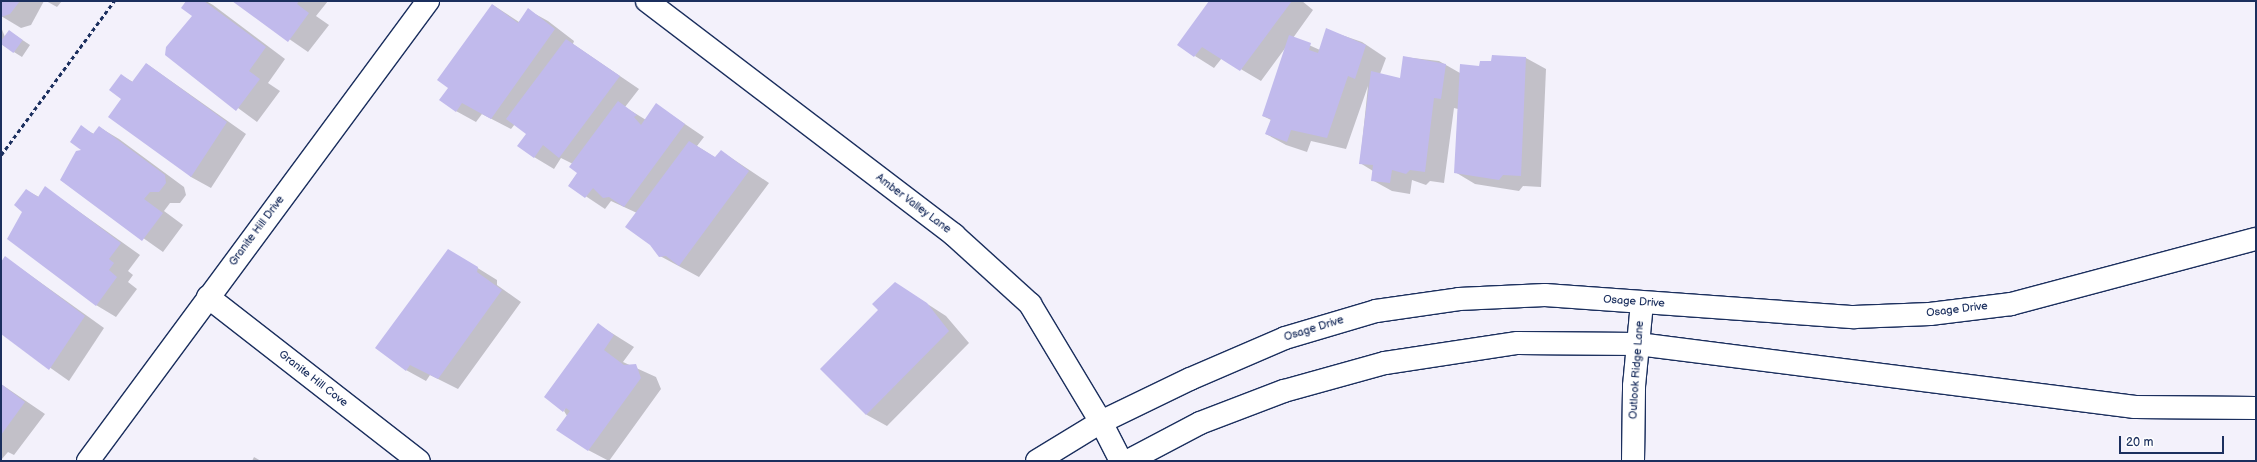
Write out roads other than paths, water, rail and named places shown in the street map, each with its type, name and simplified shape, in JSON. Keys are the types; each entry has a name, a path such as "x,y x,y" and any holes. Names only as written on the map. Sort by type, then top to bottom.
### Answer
{"street":[{"name":"Granite Hill Drive","path":"88,461 428,1"},
{"name":"Amber Valley Lane","path":"647,1 954,235 1030,304 1101,422 1121,461"},
{"name":"Osage Drive","path":"1037,461 1101,422 1285,338 1376,311 1459,299 1545,295 1854,317 1930,314 2011,304 2256,239"},
{"name":"Granite Hill Cove","path":"208,297 419,461"},
{"name":"Outlook Ridge Lane","path":"1633,461 1638,344 1642,303"},
{"path":"1128,461 1200,422 1284,391 1386,363 1518,343 1638,344 2134,407 2256,408"}]}
